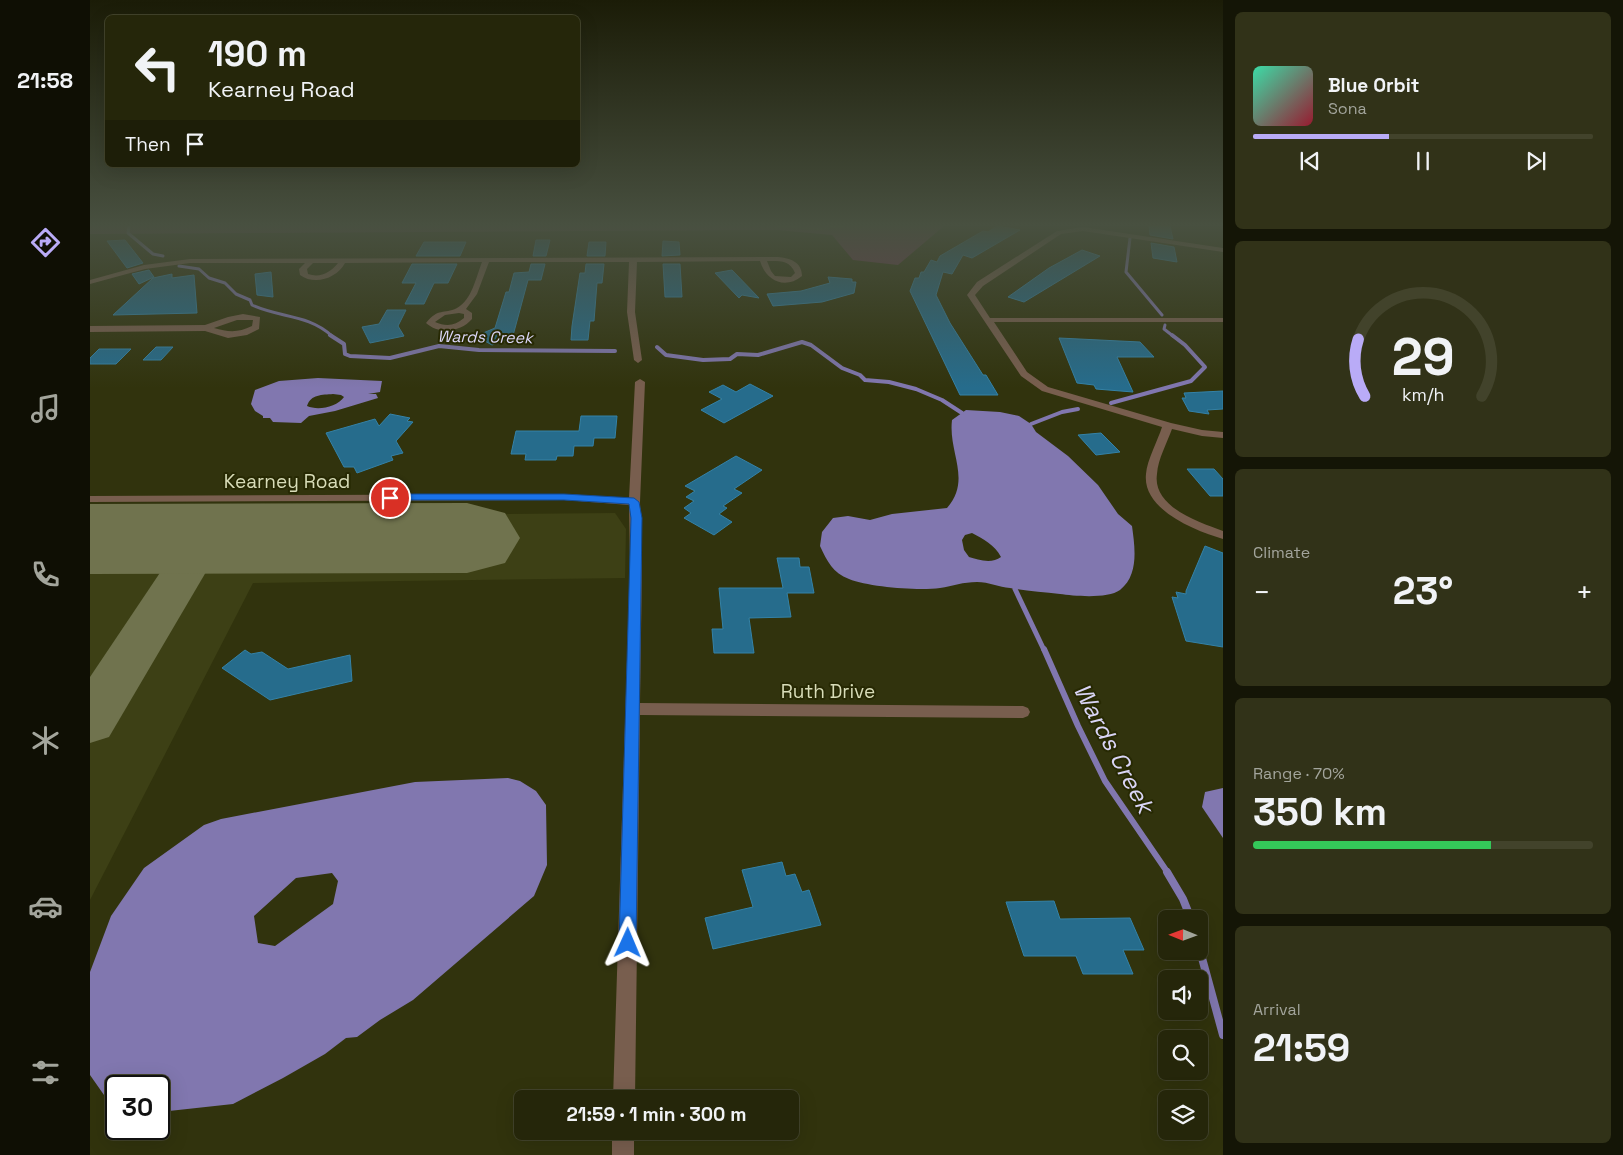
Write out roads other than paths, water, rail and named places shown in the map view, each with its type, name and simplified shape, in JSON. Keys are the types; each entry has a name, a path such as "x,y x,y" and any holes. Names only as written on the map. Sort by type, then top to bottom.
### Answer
{"street":[{"path":"460,310 469,302 478,280"},
{"path":"632,280 631,312 638,360"},
{"path":"988,280 975,289 971,295 1024,374 1045,389 1168,425 1202,433 1223,435"},
{"path":"90,329 206,328 228,335 244,333 256,327 257,320 248,316 234,316 206,328"},
{"path":"988,320 1223,320"},
{"path":"624,1090 633,709 636,518 634,502 640,382"},
{"path":"1168,425 1151,474 1155,494 1168,508 1179,516 1223,535"},
{"name":"Kearney Road","path":"90,499 564,497 634,502"},
{"name":"Ruth Drive","path":"633,709 1023,712"},
{"path":"623,1140 623,1155"}],"waterway":[{"name":"Wards Creek","path":"215,280 225,283 236,294 250,300 252,305 304,320 323,329 332,336"},
{"name":"Wards Creek","path":"1133,280 1162,315"},
{"name":"Wards Creek","path":"1165,325 1164,329 1173,336"},
{"name":"Wards Creek","path":"330,335 344,344 345,354 350,356 390,358 439,346 479,350 615,351"},
{"name":"Wards Creek","path":"1111,403 1191,381 1205,367 1185,345 1172,335"},
{"name":"Wards Creek","path":"657,347 666,355 703,360 730,359 737,354 758,355 802,342 811,345 842,368 860,375 865,380 889,382 916,389 942,400 962,413"},
{"name":"Wards Creek","path":"1031,424 1062,412 1078,409"},
{"name":"Wards Creek","path":"1015,589 1044,650"},
{"name":"Wards Creek","path":"1044,649 1105,781 1168,873"},
{"name":"Wards Creek","path":"1167,872 1187,910"},
{"name":"Wards Creek","path":"1203,960 1223,1035"}]}
